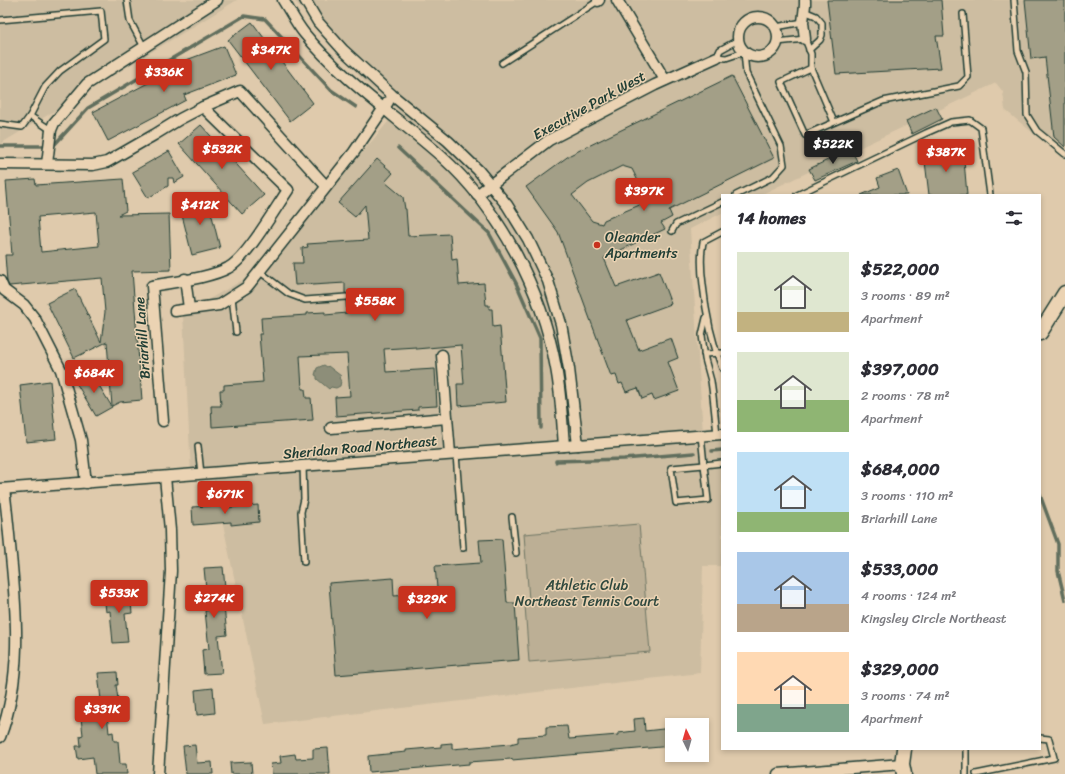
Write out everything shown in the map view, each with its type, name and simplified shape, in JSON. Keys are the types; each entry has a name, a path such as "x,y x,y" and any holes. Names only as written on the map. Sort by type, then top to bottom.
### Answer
{"main road":[{"path":"1041,331 1065,293"},
{"path":"903,769 904,750"}],"street":[{"path":"47,164 51,130 54,123 87,84 217,0"},
{"path":"283,0 304,33 337,68 458,172 492,215 512,247 533,288 545,319 556,368 564,446"},
{"path":"305,0 318,22 343,50 392,95 448,141 478,170 507,205 528,239 548,281 561,324 569,369 578,445"},
{"path":"617,0 665,80"},
{"path":"804,0 803,22 805,39"},
{"path":"762,18 768,20 776,27 778,35 777,42 770,53 764,56 750,56 744,52 740,46 738,34 740,28 749,19 762,18"},
{"name":"Executive Park West","path":"477,195 549,140 665,80 717,57"},
{"path":"0,164 93,165 107,162 180,119 240,91 326,186"},
{"path":"175,311 219,304 247,287 354,152 392,95"},
{"name":"Briarhill Lane","path":"163,421 152,286 185,280 228,268 244,254 288,190 203,107"},
{"path":"185,280 189,308"},
{"path":"0,281 4,290 24,305 35,319 61,370 81,440 86,483"},
{"path":"442,355 447,418 453,454"},
{"path":"331,428 447,418"},
{"name":"Sheridan Road Northeast","path":"2,489 720,434"},
{"path":"158,774 171,571 170,530 165,477"},
{"path":"0,737 11,696 17,624 2,489"},
{"path":"778,774 903,769"}],"lane":[{"path":"127,0 130,21 144,47"},
{"path":"502,63 599,0"},
{"path":"1014,0 1018,51 1026,72 1027,115 1037,131 1065,154"},
{"path":"0,20 101,11 104,39 60,71 45,87 30,116 22,127 0,124"},
{"path":"804,11 816,16 822,23 822,35 820,40 809,50"},
{"path":"810,68 781,82 804,135 883,101 959,86 968,77 963,14"},
{"path":"776,27 803,22"},
{"path":"777,42 805,39 811,54 810,68 834,122"},
{"path":"738,40 720,50 717,57 726,58 744,52 746,73 781,146 784,165 773,178 738,194"},
{"path":"30,116 51,130"},
{"path":"799,194 951,122 970,120 981,128 990,194"},
{"path":"672,230 676,224 721,202"},
{"path":"704,354 719,354 706,317 700,257 703,242 721,233"},
{"path":"259,271 289,294 305,300 346,297"},
{"path":"232,297 236,332"},
{"path":"706,317 702,335 704,354 711,381 720,434"},
{"path":"701,435 704,465 708,500 676,503 672,468 704,465 721,463"},
{"path":"198,446 201,474"},
{"path":"453,454 463,548"},
{"path":"303,466 304,499 301,512 304,562"},
{"path":"512,517 516,553"},
{"path":"976,774 1054,758 1049,739 1041,738"},
{"path":"966,750 966,774"}],"shaded area":[{"path":"0,0 237,0 0,144"},
{"path":"294,0 1065,0 1065,159 1005,110 1003,92 996,83 762,194 721,194 721,214 690,229 703,434 721,434 721,566 703,566 700,673 265,724 212,472 191,473 183,314 267,266 398,110 365,82"},
{"path":"324,365 327,367 328,366 341,376 339,378 341,381 340,386 336,388 331,387 329,389 317,379 317,376 315,375 317,368"}],"green space":[{"name":"Athletic Club Northeast Tennis Court","path":"639,524 650,652 529,662 525,605 529,600 524,534"}],"building":[{"path":"827,0 941,0 944,36 936,36 941,68 836,74"},
{"path":"1025,0 1065,0 1065,147 1054,137 1045,57 1031,59"},
{"path":"252,22 313,103 290,121 228,40"},
{"path":"224,46 236,75 184,95 186,100 108,141 93,112 182,65 181,62"},
{"name":"Oleander Apartments","path":"732,76 774,158 669,210 672,217 661,223 665,229 604,258 616,287 659,272 671,304 627,320 639,350 671,338 678,358 668,362 679,391 654,400 652,395 642,399 638,388 626,392 622,383 619,384 616,375 611,376 558,232 526,187 570,155","holes":["622,166 632,169 646,197 642,204 604,220 602,224 592,221 572,195 588,183"]},
{"path":"936,107 942,119 912,134 906,121"},
{"path":"201,125 264,195 242,214 179,144"},
{"path":"851,149 857,161 815,180 809,169"},
{"path":"963,149 967,194 929,194 924,153"},
{"path":"169,151 184,177 174,183 173,178 168,178 168,186 148,198 132,172"},
{"path":"377,159 393,173 385,182 403,197 406,209 408,236 450,234 452,260 457,259 459,285 484,283 486,305 489,305 489,309 492,309 493,327 500,326 506,402 458,406 457,384 464,384 461,345 416,349 416,347 384,349 386,372 435,369 437,406 418,407 418,410 336,416 335,397 350,396 347,354 300,356 302,389 305,389 306,398 311,398 313,420 212,427 211,406 221,406 220,390 224,390 224,385 263,382 259,334 262,334 261,318 307,315 307,313 325,312 325,315 347,313 346,301 349,300 350,297 349,294 345,293 345,283 295,285 293,263 303,263 302,248 308,247 307,244 368,240 365,205 355,217 338,203"},
{"path":"898,170 907,194 863,194 880,187 877,178"},
{"path":"35,179 36,185 123,179 126,211 118,215 169,214 171,270 132,271 142,400 120,402 112,406 107,342 74,358 47,303 75,289 101,342 105,312 102,278 9,286 7,282 5,255 12,255 6,181","holes":["96,212 99,246 41,252 38,217"]},
{"path":"207,196 220,248 192,255 179,203"},
{"path":"91,372 112,407 96,416 75,381"},
{"path":"50,381 56,439 26,442 20,385"},
{"path":"222,505 223,508 258,505 259,522 231,525 231,522 193,525 192,507"},
{"path":"502,539 507,603 515,603 519,660 336,675 329,583 393,578 394,596 421,594 421,589 437,588 435,566 481,563 479,540"},
{"path":"223,567 226,597 223,597 227,635 218,636 222,673 204,674 202,650 209,649 205,611 208,610 204,568"},
{"path":"130,592 132,613 125,614 128,642 113,643 110,611 106,612 104,594"},
{"path":"117,672 118,685 116,685 120,713 107,714 109,733 113,732 114,741 118,741 120,764 126,764 127,774 95,774 93,757 78,759 76,746 81,746 80,736 83,735 81,718 93,717 91,701 101,700 98,673"},
{"path":"213,688 215,713 197,715 195,690"},
{"path":"644,718 645,731 665,729 665,747 512,760 469,762 469,764 369,772 368,756 406,752 406,750 441,747 441,744 452,743 452,749 510,744 518,742 518,737 546,735 546,727 567,726 569,739 618,735 618,733 635,731 634,719"},
{"path":"195,745 197,763 212,762 213,774 186,774 183,746"},
{"path":"328,748 330,774 272,774 271,764 281,763 280,756 295,754 296,759 313,758 313,749"},
{"path":"251,762 252,774 231,774 230,763"}],"waterway":[{"path":"55,144 88,108 244,16 265,19 331,90 356,107"},
{"path":"0,146 44,146"},
{"path":"398,148 489,233 516,283 540,338 541,428"},
{"path":"712,451 721,450"},
{"path":"556,462 624,459 694,453"},
{"path":"1041,498 1058,544 1058,571 1065,600"}],"place":[{"name":"Oleander Apartments","path":"597,245"}]}
